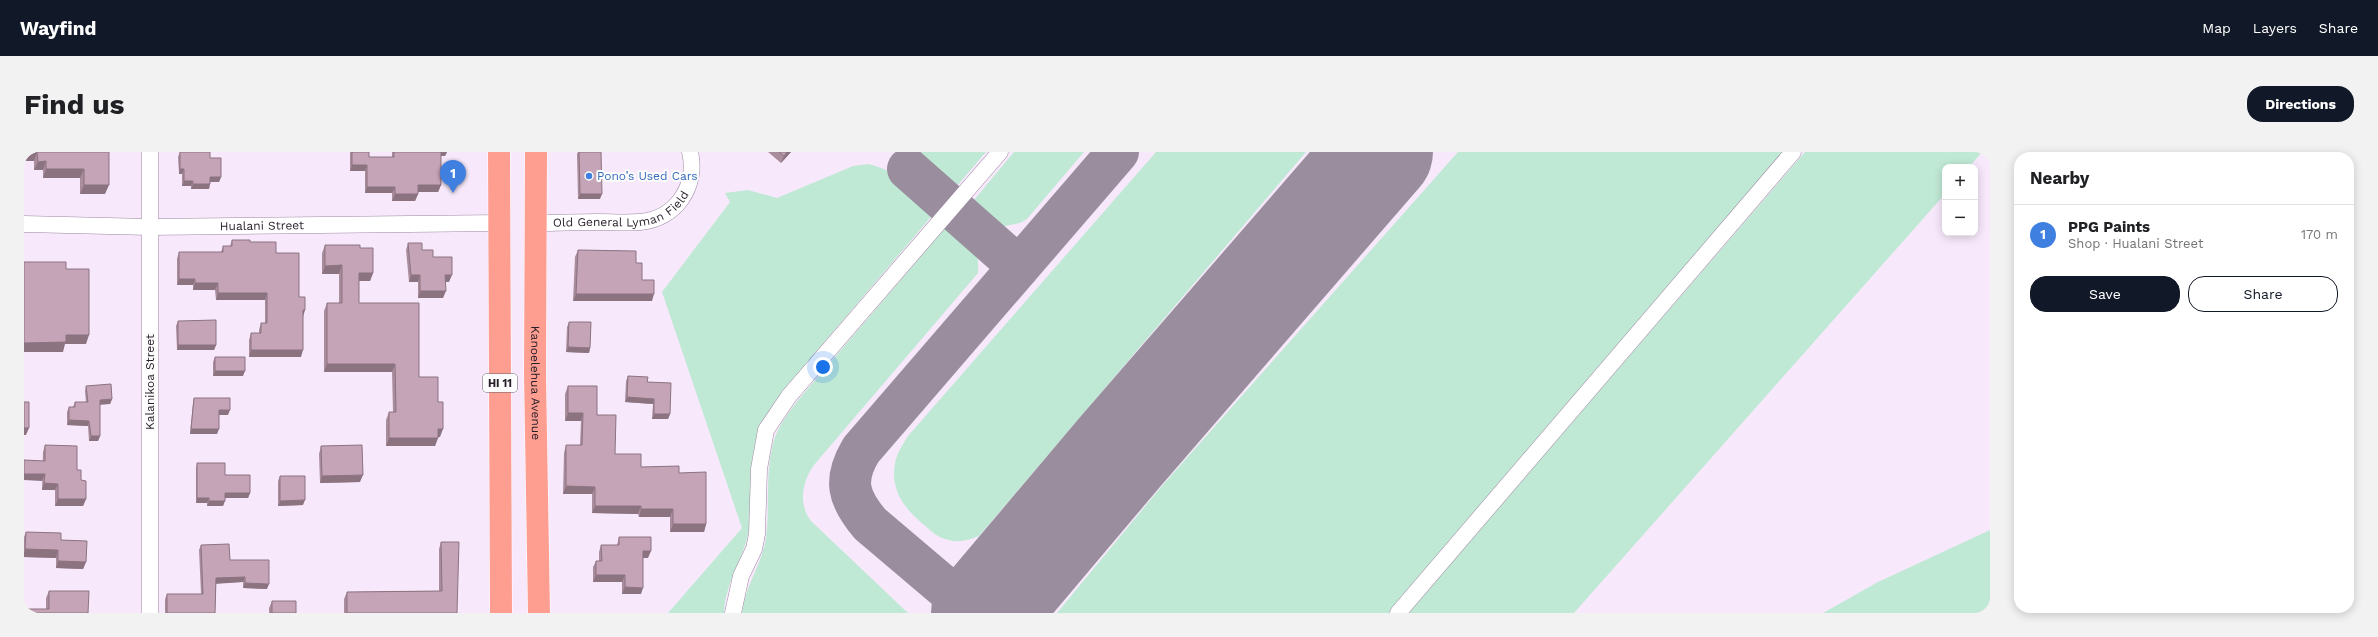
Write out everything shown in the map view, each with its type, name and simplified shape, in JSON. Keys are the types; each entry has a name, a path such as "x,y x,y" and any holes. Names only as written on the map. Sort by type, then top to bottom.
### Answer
{"highway":[{"name":"HI 11","path":"499,152 501,613"},
{"name":"Kanoelehua Avenue","path":"536,152 535,374 539,613"}],"street":[{"name":"Kalanikoa Street","path":"150,152 150,613"},
{"name":"Old General Lyman Field","path":"536,223 641,222 660,217 672,210 689,188 692,169 690,152"},
{"path":"733,613 739,582 754,549 757,534 759,469 766,430 789,396 1000,152"},
{"path":"1398,613 1793,152"},
{"name":"Hualani Street","path":"24,224 150,227 499,223"}],"green space":[{"path":"911,152 986,152 951,193 925,172"},
{"path":"1014,152 1084,152 1027,219 1020,223 1000,227 988,225 968,207"},
{"path":"1156,152 1306,152 979,536 968,540 953,541 938,536 910,512 900,498 894,473 897,456 902,445 908,436"},
{"path":"1458,152 1797,152 1403,613 1057,613 1161,487"},
{"path":"1805,152 1982,152 1972,164 1942,164 1942,197 1574,613 1408,613"},
{"path":"868,164 897,176 936,211 781,393 761,427 752,462 750,514 747,540 731,581 725,602 724,613 668,613 742,528 662,292 730,202 725,193 748,190 777,198 853,166"},
{"path":"952,220 968,237 975,249 978,273 814,465 804,486 803,493 804,507 811,521 908,613 742,613 746,594 764,548 768,514 769,467 773,444 780,426 799,399"},
{"path":"1990,530 1990,613 1823,613 1878,582"}],"building":[{"path":"37,152 109,152 109,185 84,185 84,169 46,169 46,161 38,162"},
{"path":"180,152 210,152 210,158 221,158 221,177 210,177 210,184 193,184 193,181 184,181 184,169 180,169"},
{"path":"352,152 369,152 369,157 394,157 394,152 441,152 441,185 418,185 418,194 395,194 395,187 367,187 367,165 352,165"},
{"name":"Pono’s Used Cars","path":"579,152 601,152 602,194 580,194"},
{"path":"779,152 787,152 784,156"},
{"path":"232,240 276,242 276,253 299,253 299,297 305,297 305,310 303,310 303,350 251,350 251,333 261,333 261,323 267,323 267,293 218,293 218,283 195,283 195,279 179,279 179,252 223,252 223,246 232,246"},
{"path":"408,243 422,243 422,250 433,250 433,257 452,257 452,275 445,275 446,291 420,291 420,275 411,275"},
{"path":"325,245 360,245 360,248 373,248 373,273 359,273 359,303 419,303 419,377 438,377 438,402 443,402 443,429 438,429 438,438 389,438 389,412 396,412 395,364 327,364 327,303 342,303 342,265 325,266"},
{"path":"578,250 636,251 636,263 642,263 642,280 654,280 654,294 576,294"},
{"path":"24,262 66,262 66,269 89,269 89,335 66,335 66,342 24,343"},
{"path":"216,320 216,345 178,345 178,321"},
{"path":"569,322 591,322 590,348 568,347"},
{"path":"215,357 245,357 245,371 215,371"},
{"path":"628,376 648,377 647,382 671,383 670,414 654,414 654,399 627,397"},
{"path":"111,384 112,399 100,400 100,436 91,436 89,421 69,420 69,407 75,407 75,402 88,402 86,386"},
{"path":"568,386 597,386 597,415 616,415 615,454 641,454 641,467 679,466 679,473 706,472 706,524 673,524 673,509 641,509 641,506 595,506 595,487 566,486 566,445 582,445 583,413 568,413"},
{"path":"194,398 230,398 230,410 219,410 219,429 191,429"},
{"path":"24,402 29,402 29,428 24,428"},
{"path":"45,445 77,446 77,470 81,470 81,480 86,481 86,499 58,499 58,484 44,483 45,474 24,474 24,460 45,461"},
{"path":"362,445 363,475 322,476 321,446"},
{"path":"197,463 225,463 225,475 250,475 250,493 225,493 225,501 209,501 209,498 197,498"},
{"path":"280,476 305,476 305,500 280,501"},
{"path":"26,532 61,533 61,540 87,541 86,562 58,561 58,550 25,549"},
{"path":"619,537 651,537 651,551 643,551 643,588 625,587 625,575 596,575 596,561 602,561 601,545 619,545"},
{"path":"441,542 459,542 457,613 347,613 347,592 442,591"},
{"path":"229,544 230,560 269,560 269,584 245,583 245,577 216,578 215,613 167,613 167,594 203,594 201,545"},
{"path":"49,591 89,591 88,613 24,613 24,609 49,609"},
{"path":"272,601 296,601 296,613 272,613"}],"taxiway":[{"path":"975,613 870,524 857,506 850,488 850,480 855,461 861,450 1118,152"},
{"path":"908,169 1019,267"}],"runway":[{"path":"984,613 1120,452 1380,152"}],"place":[{"name":"Pono’s Used Cars","path":"589,176"},
{"name":"PPG Paints","path":"453,193"}]}
